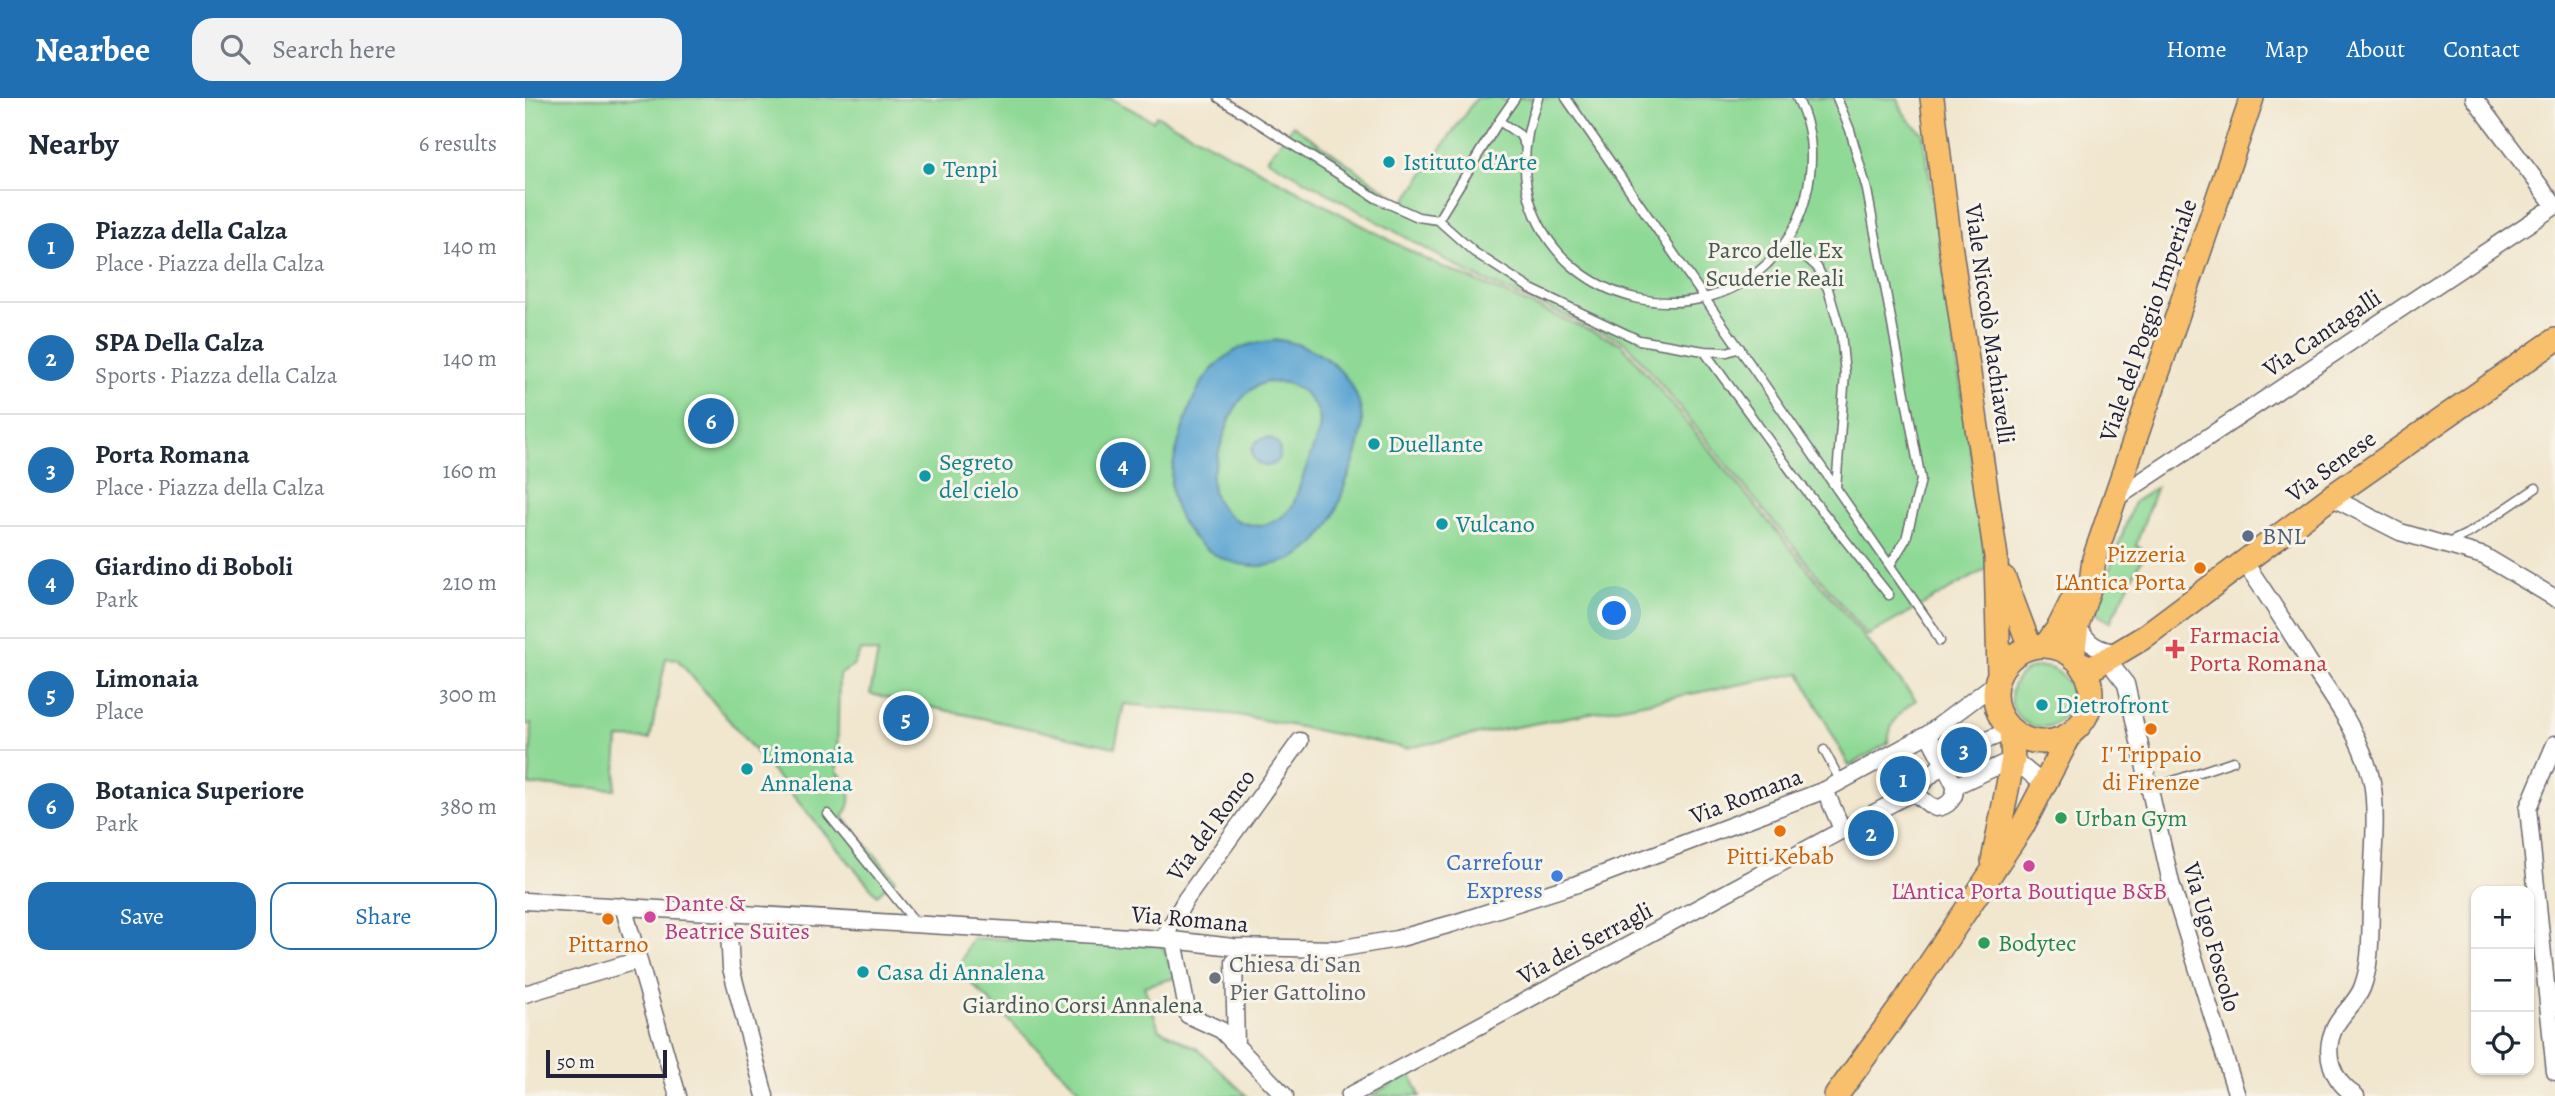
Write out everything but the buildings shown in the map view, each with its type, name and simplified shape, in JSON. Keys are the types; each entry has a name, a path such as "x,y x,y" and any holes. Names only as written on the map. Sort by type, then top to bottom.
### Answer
{"main road":[{"name":"Viale del Poggio Imperiale","path":"2037,647 2059,627 2094,559 2252,98"},
{"name":"Viale Niccolò Machiavelli","path":"1938,100 1950,244 1996,557 1998,679"},
{"name":"Via Senese","path":"2088,707 2118,661 2141,639 2331,497 2555,341"},
{"name":"Viale Niccolò Machiavelli","path":"1996,557 2022,632 2037,647"},
{"name":"Viale del Poggio Imperiale","path":"2077,660 2077,625 2091,583 2094,559"},
{"path":"1836,1096 1903,1004 2022,827 2071,733 2082,721 2088,707 2091,691 2089,679 2077,660 2062,650 2037,647 2008,660 1998,679 1996,705 2011,730 2025,739 2045,742 2071,733"},
{"name":"Via Senese","path":"2077,660 2087,666 2118,661"},
{"path":"1992,869 2014,759 2011,730"}],"street":[{"path":"2474,98 2555,206"},
{"name":"Via Cantagalli","path":"2115,499 2555,206"},
{"path":"2331,497 2400,532 2484,556 2551,591"},
{"path":"2244,562 2347,719 2360,746 2372,783 2373,837 2368,963 2361,989 2335,1028 2329,1047 2331,1066 2341,1084 2356,1096"},
{"path":"2077,625 2087,640 2118,661"},
{"name":"Via Ugo Foscolo","path":"2118,661 2126,684 2171,883 2232,1092"},
{"name":"Via Romana","path":"525,901 1168,939 1234,947 1337,949 1397,939 1577,884 1825,790 1927,734 1998,679"},
{"path":"1977,744 2011,730"},
{"path":"1913,792 1934,808 1945,805 1953,798 1955,786 1947,759 1927,734"},
{"name":"Via del Ronco","path":"1168,939 1186,899 1300,741"},
{"path":"2555,744 2528,808 2555,1072"},
{"name":"Via dei Serragli","path":"1349,1096 1913,792 1947,759"},
{"path":"1955,786 2014,759 2043,784"},
{"path":"1825,790 1842,829"},
{"path":"623,906 678,1096"},
{"path":"728,914 731,968 765,1096"},
{"path":"1168,939 1188,1015 1214,1026 1285,1096"},
{"path":"525,994 639,961"},
{"path":"1234,962 1236,1046"}],"lane":[{"path":"1219,98 1376,198 1418,217 1438,220 1474,252 1531,289 1639,340 1704,351 1727,352 1740,348"},
{"path":"1438,220 1515,98"},
{"path":"1538,98 1529,121 1525,145 1525,176 1532,206 1545,234 1579,272 1614,293 1644,301 1675,303 1705,299 1743,283 1775,257 1787,240 1803,210 1811,176 1811,142 1797,98"},
{"path":"1566,98 1940,641"},
{"path":"1837,98 1850,130 1867,190 1921,480 1906,538 1890,565"},
{"path":"1499,121 1520,135 1525,145"},
{"path":"1787,240 1817,267 1828,289 1841,333 1845,374 1836,488"},
{"path":"1704,351 1799,482 1889,595"},
{"path":"2446,544 2472,532 2536,488"},
{"path":"1824,750 1842,782"},
{"path":"2149,789 2234,761"},
{"path":"828,814 916,923"}],"green space":[{"path":"525,98 1110,98 1153,121 1156,115 1427,260 1622,344 1916,700 1896,718 1888,743 1849,766 1800,673 1406,748 1238,715 1124,704 1115,747 870,694 878,653 861,650 853,666 839,675 837,771 846,782 851,799 843,817 895,879 877,895 677,659 666,658 650,739 618,738 615,789 529,785 532,724 525,724"},
{"name":"Parco delle Ex Scuderie Reali","path":"1476,98 1501,98 1508,102 1511,98 1898,98 1907,118 1923,133 1988,568 1867,636 1626,342 1474,276 1267,159 1293,125 1404,203"},
{"path":"2156,488 2136,545 2146,551 2110,622 2094,613 2134,502"},
{"path":"2035,667 2047,667 2066,680 2071,697 2069,709 2058,722 2047,727 2035,727 2016,714 2011,703 2011,691 2024,672"},
{"name":"Giardino Corsi Annalena","path":"973,938 1162,945 1175,978 1144,986 1159,1029 1198,1049 1247,1096 1086,1096 958,970"},
{"path":"1410,1073 1420,1096 1371,1096"}],"water":[{"path":"1280,340 1322,356 1345,376 1359,403 1361,436 1337,509 1319,539 1298,556 1282,563 1247,565 1214,554 1199,544 1187,530 1174,503 1172,476 1186,419 1196,393 1207,376 1222,360 1242,347","holes":["1267,382 1287,383 1304,392 1317,409 1319,431 1293,505 1282,517 1269,523 1255,525 1241,522 1219,505 1213,491 1212,475 1224,434 1244,396"]},
{"path":"1266,438 1276,442 1280,452 1276,462 1266,466 1256,462 1252,452 1256,442"}],"tunnel":[{"path":"1951,756 1977,744"}],"place":[{"name":"Istituto d'Arte","path":"1389,162"},
{"name":"Tenpi","path":"929,169"},
{"name":"Botanica Superiore","path":"711,421"},
{"name":"Duellante","path":"1374,444"},
{"name":"Giardino di Boboli","path":"1123,465"},
{"name":"Segreto del cielo","path":"925,476"},
{"name":"Vulcano","path":"1442,524"},
{"name":"BNL","path":"2248,536"},
{"name":"Pizzeria L'Antica Porta","path":"2200,568"},
{"name":"Farmacia Porta Romana","path":"2175,649"},
{"name":"Dietrofront","path":"2042,705"},
{"name":"Limonaia","path":"906,718"},
{"name":"I' Trippaio di Firenze","path":"2151,729"},
{"name":"Porta Romana","path":"1964,750"},
{"name":"Limonaia Annalena","path":"747,769"},
{"name":"Piazza della Calza","path":"1903,779"},
{"name":"Urban Gym","path":"2061,818"},
{"name":"Pitti Kebab","path":"1780,831"},
{"name":"SPA Della Calza","path":"1871,833"},
{"name":"L'Antica Porta Boutique B&B","path":"2029,866"},
{"name":"Carrefour Express","path":"1557,876"},
{"name":"Dante & Beatrice Suites","path":"650,917"},
{"name":"Pittarno","path":"608,919"},
{"name":"Bodytec","path":"1984,943"},
{"name":"Casa di Annalena","path":"863,972"},
{"name":"Chiesa di San Pier Gattolino","path":"1215,978"}]}
